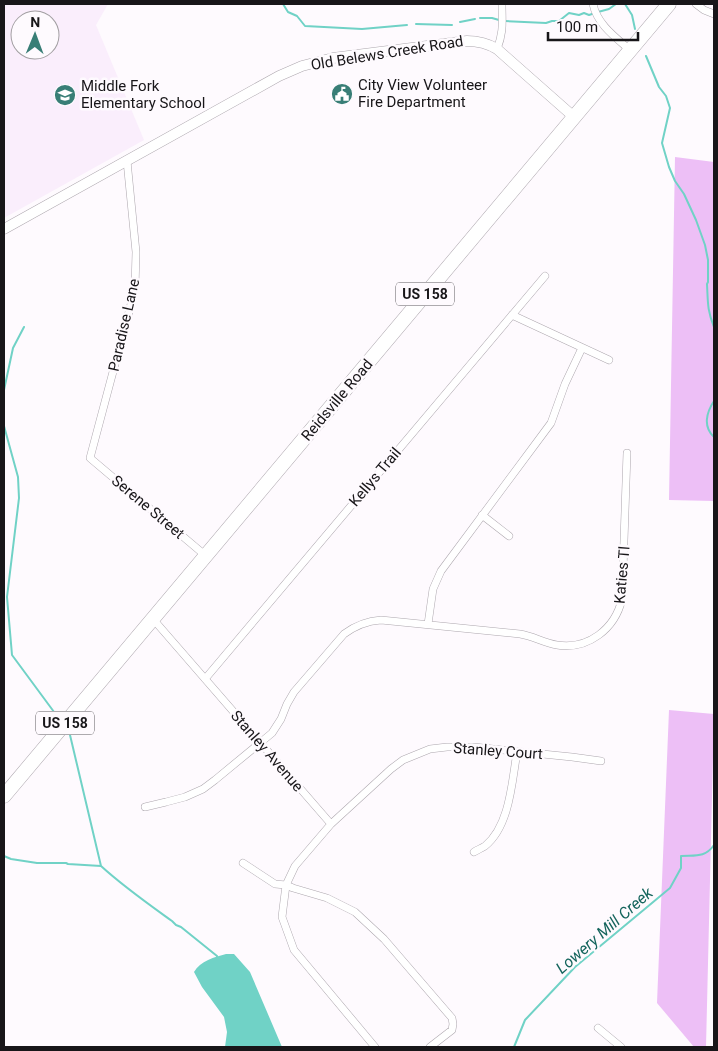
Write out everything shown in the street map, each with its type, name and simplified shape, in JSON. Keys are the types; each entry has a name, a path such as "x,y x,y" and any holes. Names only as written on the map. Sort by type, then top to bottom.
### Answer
{"highway":[{"name":"Reidsville Road","path":"4,796 669,4"}],"street":[{"path":"497,49 503,31 502,4"},
{"path":"593,4 599,21 630,50"},
{"path":"696,4 714,14"},
{"name":"Old Belews Creek Road","path":"4,229 267,82 302,66 334,58 467,40 478,41 497,49 574,117"},
{"name":"Paradise Lane","path":"90,458 134,288 136,252 128,161"},
{"name":"Kellys Trail","path":"205,679 545,276"},
{"path":"512,315 609,360"},
{"path":"428,624 432,588 441,571 551,423 565,384 582,348"},
{"name":"Katies Tl","path":"145,807 176,800 203,789 272,733 278,726 294,692 338,640 351,629 365,622 381,620 520,634 561,646 587,642 604,631 617,615 622,599 627,453"},
{"name":"Serene Street","path":"90,458 206,556"},
{"path":"482,515 509,536"},
{"name":"Stanley Avenue","path":"153,619 331,824"},
{"name":"Stanley Court","path":"331,824 391,769 403,760 430,749 474,747 572,757 600,762"},
{"path":"474,852 484,846 496,833 504,819 516,752"},
{"path":"331,824 295,866 286,885 282,917 294,950 375,1047"},
{"path":"243,862 275,884 286,885 328,898 354,912 384,939 452,1018 452,1030 430,1047"},
{"path":"598,1028 621,1047"}],"shaded area":[{"name":"Middle Fork Elementary School","path":"4,4 108,4 96,25 144,140 4,218"},
{"path":"675,157 714,162 714,501 669,500"},
{"path":"669,710 714,714 706,1047 694,1047 657,1003"},
{"path":"226,954 234,954 250,972 282,1047 225,1047 227,1032 224,1017 202,987 194,972 204,962"}],"waterway":[{"path":"283,4 288,12 297,16 305,26 362,29 407,25"},
{"path":"598,12 609,9 616,4"},
{"name":"Lowery Mill Creek","path":"625,4 632,15 635,29"},
{"path":"505,21 546,23 559,21 569,13 579,15 584,13 592,14"},
{"path":"480,18 499,20"},
{"path":"460,22 475,19"},
{"path":"416,24 452,25"},
{"name":"Lowery Mill Creek","path":"646,56 670,108 662,143 669,167 675,181 684,194 705,245 708,260 708,306 714,327"},
{"path":"4,390 13,348 24,327"},
{"name":"Lowery Mill Creek","path":"714,401 709,410 707,420 708,429 714,437"},
{"path":"4,426 18,477 19,498 7,597 12,655 57,716"},
{"path":"70,735 101,866 136,895 181,927 217,956 217,959"},
{"name":"Lowery Mill Creek","path":"514,1047 525,1020 575,967 670,888 681,868 681,856 703,854 714,845"},
{"path":"4,856 37,863 101,866"}],"place":[{"name":"City View Volunteer Fire Department","path":"342,94"},
{"name":"Middle Fork Elementary School","path":"65,95"}]}
